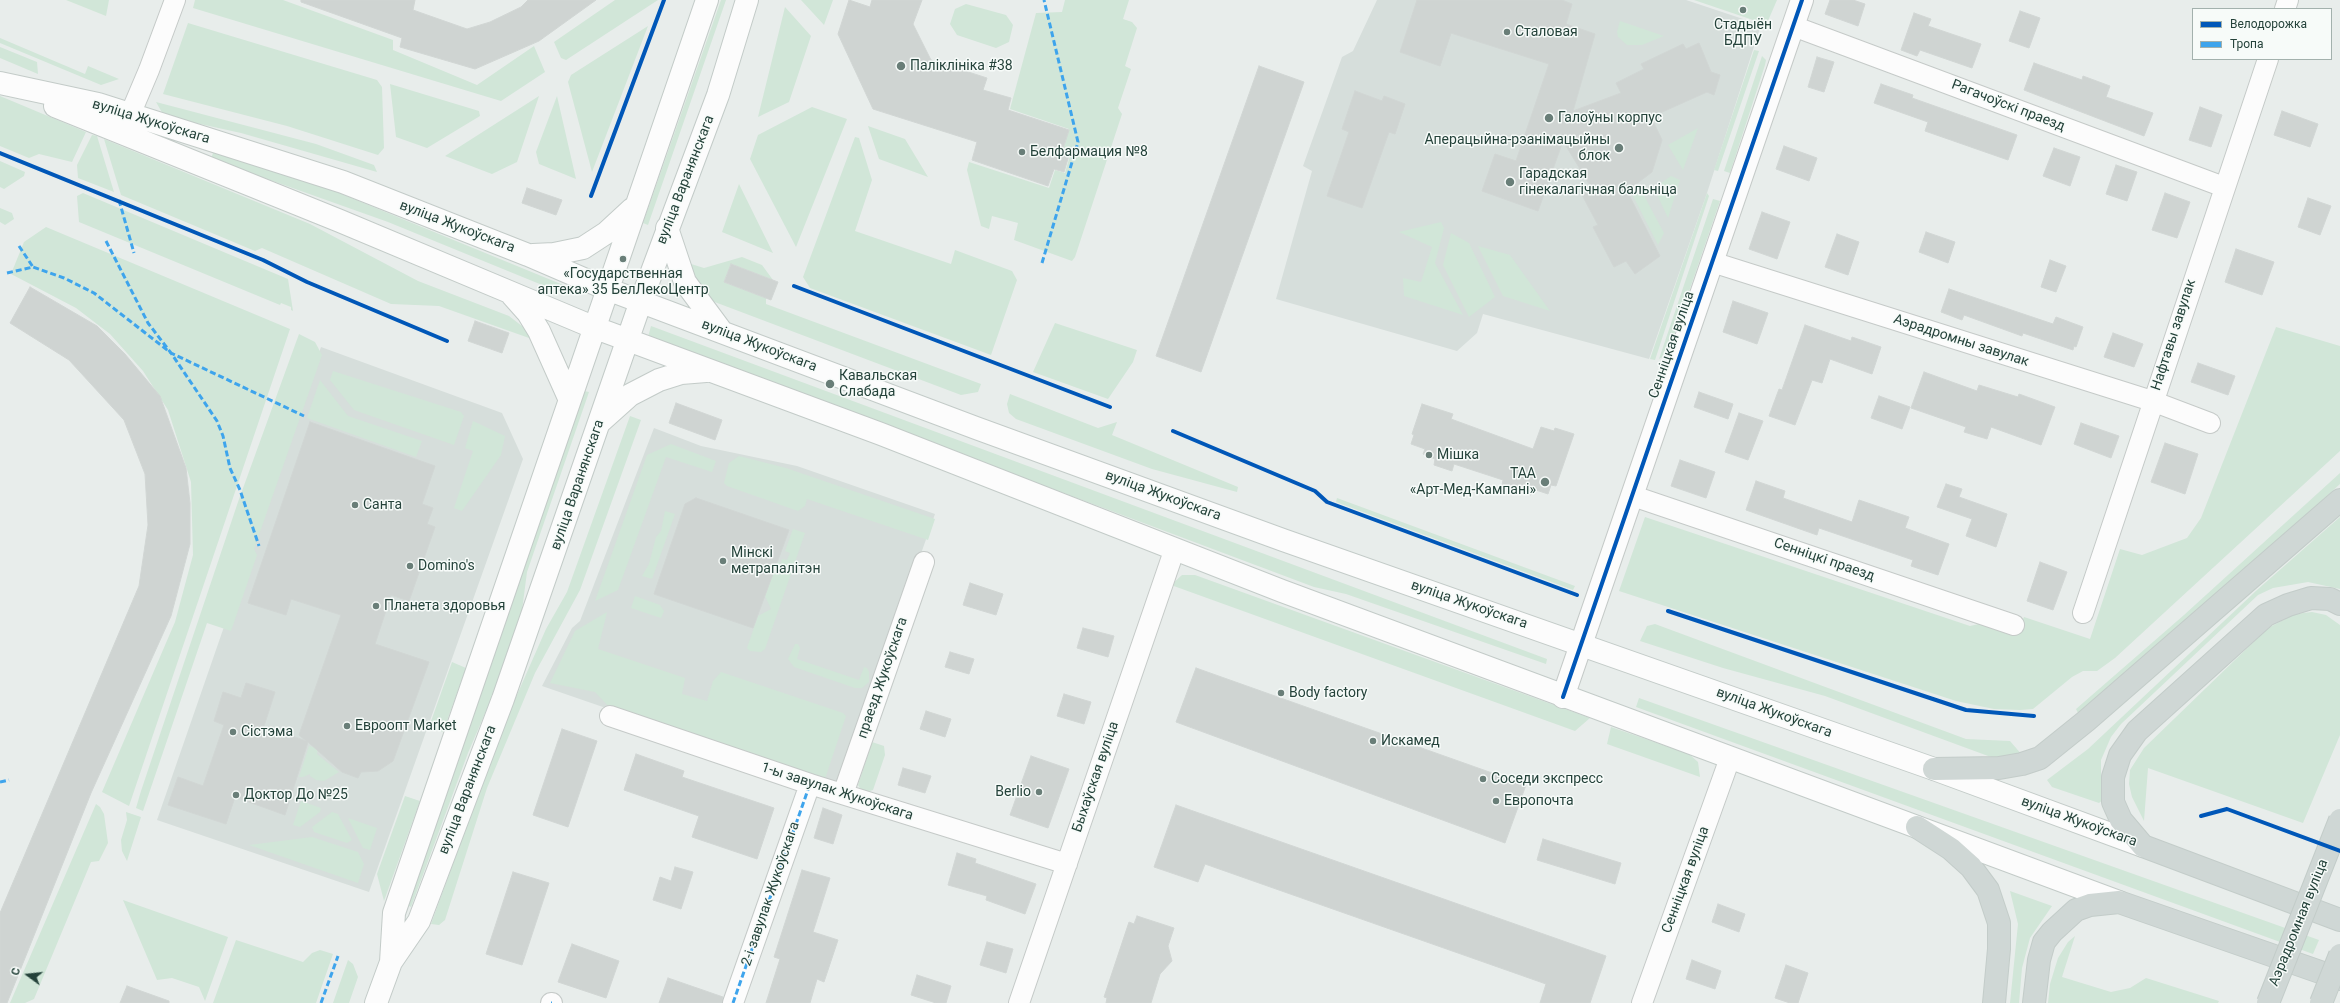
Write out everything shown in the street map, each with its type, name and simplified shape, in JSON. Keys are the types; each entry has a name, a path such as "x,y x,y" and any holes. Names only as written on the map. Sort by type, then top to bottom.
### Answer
{"main road":[{"name":"вуліца Варанянскага","path":"391,962 394,913 482,659 634,207 707,0"},
{"name":"вуліца Варанянскага","path":"376,1003 391,962 420,921 503,698 667,228 718,95 747,0"},
{"name":"Сенніцкая вуліца","path":"1563,697 1802,0"},
{"name":"вуліца Жукоўскага","path":"0,84 127,124 343,182 528,255 607,289 1276,538 1582,644 1934,769 2333,918"},
{"name":"вуліца Жукоўскага","path":"127,124 509,292 593,327 881,434 1174,551 1563,697 2119,902 2340,979"},
{"path":"528,255 554,254 582,248 606,232 634,207"},
{"path":"667,228 685,282 723,333"},
{"path":"509,292 528,313 539,331 569,398"},
{"path":"599,422 630,395 659,380 681,373 709,370"},
{"path":"1934,769 1999,768 2022,764 2040,758 2086,721 2340,500"},
{"path":"2143,846 2121,820 2112,802 2112,777 2120,755 2137,731 2266,615 2288,605 2311,598 2330,599 2340,604"},
{"name":"Аэрадромная вуліца","path":"2268,1003 2340,820"},
{"path":"1917,827 1951,849 1971,867 1988,890 1999,922 1999,949 1994,1003"},
{"path":"2034,1003 2039,960 2044,942 2052,932 2076,910 2090,905 2119,902"},
{"path":"2321,1003 2340,955"}],"street":[{"path":"127,124 175,0"},
{"name":"Рагачоўскі праезд","path":"1793,26 2224,187"},
{"name":"Нафтавы завулак","path":"2083,613 2152,401 2268,60"},
{"name":"Аэрадромны завулак","path":"1712,262 2152,401 2210,423"},
{"name":"Сенніцкі праезд","path":"1633,496 2014,625"},
{"name":"Быхаўская вуліца","path":"1019,1003 1174,551"},
{"name":"праезд Жукоўскага","path":"843,794 924,562"},
{"name":"1-ы завулак Жукоўскага","path":"610,716 810,784 1067,864"},
{"name":"Сенніцкая вуліца","path":"1642,1003 1730,758"},
{"name":"2-і завулак Жукоўскага","path":"733,1003 810,784"}],"shaded area":[{"name":"Гарадская гінекалагічная бальніца","path":"1377,0 1686,0 1761,25 1707,193 1649,359 1483,314 1477,333 1457,351 1276,299 1312,171 1303,166 1342,57 1353,51"},
{"path":"321,347 502,413 523,459 369,892 157,820"},
{"path":"654,428 701,446 797,466 935,514 838,788 542,686 572,628 580,621"}],"green space":[{"path":"66,0 109,0 106,16"},
{"path":"195,0 283,0 393,40 393,50 477,85 534,46 545,72 501,101 193,8"},
{"path":"615,0 658,0 566,60 561,58 554,42"},
{"path":"721,0 726,0 648,225 643,223"},
{"path":"801,0 833,0 824,25"},
{"path":"1065,0 1129,0 1123,19 1132,22 1137,28 1125,66 1131,69 1118,108 1122,114 1075,257 1072,261 1014,240 1018,223 992,216 989,229 981,226 967,170 969,162 1049,188 1055,170 1065,173 1071,152 1063,149 1069,129 1010,109 1036,13 1062,12"},
{"name":"Стадыён БДПУ","path":"1694,0 1777,0 1764,30 1760,29 1761,25 1756,21"},
{"path":"966,4 1006,15 1013,25 1009,42 996,48 957,35 950,24 955,9"},
{"path":"785,7 811,36 789,102 758,117"},
{"path":"1620,21 1664,36 1642,45 1627,45 1618,37 1617,32"},
{"path":"188,23 377,80 382,87 384,148 378,155 287,126 163,94"},
{"path":"648,26 592,172 568,82 571,75"},
{"path":"0,38 85,74 88,66 119,79 101,85 0,43"},
{"path":"0,47 37,62 38,74 0,58"},
{"path":"1754,50 1759,51 1718,171 1714,170"},
{"path":"1762,56 1766,60 1765,65 1730,173 1724,171"},
{"path":"390,84 479,111 480,116 427,148 396,137"},
{"path":"0,96 86,132 72,162 39,154 29,158 0,146"},
{"path":"539,96 517,162 492,174 445,156"},
{"path":"557,96 576,179 539,164 536,152"},
{"path":"156,102 316,144 374,165 377,172 241,133 164,116"},
{"path":"812,107 847,119 796,247 750,159 758,135"},
{"path":"868,126 905,139 928,177 879,159"},
{"path":"1698,128 1683,170 1668,145"},
{"path":"92,135 97,136 114,192 78,178 77,165"},
{"path":"855,137 859,138 872,180 855,231 951,264 955,250 1012,271 1017,280 991,355 810,288 803,277"},
{"path":"104,139 310,224 418,281 509,316 531,333 529,338 439,306 391,304 262,248 255,251 121,195"},
{"path":"214,150 327,188 573,289 569,296 388,222 211,159"},
{"path":"0,161 25,172 24,176 4,189 0,187"},
{"path":"1671,176 1680,180 1668,218 1654,188"},
{"path":"739,184 773,253 722,232"},
{"path":"1640,188 1664,233 1658,245 1631,192"},
{"path":"83,193 288,279 293,311 291,310 291,307 281,303 280,305 79,222 77,196"},
{"path":"1707,193 1709,196 1655,360 1650,359"},
{"path":"1713,199 1720,201 1670,347 1666,355 1659,359"},
{"path":"0,208 12,213 14,219 5,225 0,222"},
{"path":"1441,222 1444,228 1435,263 1463,315 1404,296 1403,278 1421,282 1432,247 1399,232"},
{"path":"46,227 290,329 129,806 102,792 175,622 193,555 191,482 168,410 143,371 110,334 76,308 11,274 24,242"},
{"path":"1451,233 1469,243 1495,297 1469,317 1443,265"},
{"path":"1478,246 1510,255 1550,311 1503,296"},
{"path":"742,257 762,265 773,280 731,264 724,282 766,298 766,304 981,384 978,392 961,395 712,301 690,271 691,264 704,268"},
{"path":"1055,323 1137,350 1133,362 1108,399 1033,372"},
{"path":"651,326 1547,659 1546,664 1346,594 1314,587 648,337"},
{"path":"2276,327 2340,346 2340,451 2115,658 2097,671 2083,671 2072,677 2033,709 1994,709 1956,701 1619,591 1645,517 1970,626 1987,622 2016,633 2024,617 2090,639 2120,549 2142,555 2187,538 2201,518"},
{"path":"299,334 315,342 322,355 254,549 257,555 231,631 207,623 143,811 136,808 141,791 238,502"},
{"path":"333,371 461,412 464,416 454,445 354,410 330,380"},
{"path":"320,380 348,416 422,441 416,457 307,418"},
{"path":"584,391 589,392 527,572 521,618 513,648 468,753 411,907 407,905"},
{"path":"1010,394 1098,428 1117,422 1112,435 1238,487 1237,492 1152,469 1016,419 1009,413 1007,404"},
{"path":"630,416 641,420 580,590 535,673 487,788 445,920 439,925 431,924 502,729 546,629 567,592"},
{"path":"473,421 505,436 501,455 462,511 454,508 473,451 465,448"},
{"path":"671,444 716,461 712,472 666,457 618,590 595,601 647,455"},
{"path":"739,456 786,468 935,519 928,540 807,499 805,506 798,511 727,486 724,483 729,463"},
{"path":"2340,473 2340,484 2223,590 2043,744 2078,713 2076,709 2184,615"},
{"path":"1337,498 1575,586 1573,590 1336,502"},
{"path":"665,511 675,514 652,579 642,576 649,564 656,537 661,531"},
{"path":"2340,517 2340,589 2308,582 2273,588 2258,595 2121,724 2111,737 2101,760 2101,783 2104,799 2099,803 2052,787 2047,780 2088,749 2257,590"},
{"path":"793,529 805,533 765,649 761,652 750,651 747,648 758,616 771,609 765,596 777,562 781,563 782,559 787,560 790,553 785,551"},
{"path":"1182,575 1195,575 1590,718 1575,731 1171,585"},
{"path":"635,596 660,605 664,611 661,618 631,608"},
{"path":"607,612 598,649 685,678 682,694 707,701 713,681 721,672 843,713 846,716 824,782 611,709 595,692 550,683 575,631"},
{"path":"2312,612 2326,615 2340,625 2340,735 2303,823 2148,768 2144,821 2132,797 2129,784 2130,770 2144,748 2268,628 2295,614"},
{"path":"1655,624 1966,739 2010,741 2023,756 1999,760 1825,696 1723,668 1640,641 1647,626"},
{"path":"795,644 798,644 800,648 797,659 859,680 864,667 867,668 869,672 869,682 862,688 855,688 794,667 788,659"},
{"path":"452,662 466,668 443,732 429,727"},
{"path":"1639,698 2319,940 2313,954 1636,707"},
{"path":"1611,727 1689,754 1698,762 1700,777 1607,744"},
{"path":"872,742 884,746 885,755 873,790 867,792 861,790 858,785"},
{"path":"309,746 318,748 317,754 339,772 324,781 316,780 310,776 310,774 299,777"},
{"path":"405,796 420,801 384,901 377,874"},
{"path":"301,801 321,808 320,812 300,827 293,825"},
{"path":"96,804 100,807 104,814 108,843 99,861 91,862 34,999 25,1003 10,1003"},
{"path":"126,812 141,817 127,861 122,851 121,840 127,820"},
{"path":"332,812 338,814 352,840 347,843 314,832 312,827"},
{"path":"348,818 377,828 370,850 363,848"},
{"path":"312,837 358,852 364,864 358,883 249,845"},
{"path":"2010,891 2052,906 2030,938 2022,968 2019,1003 2010,1003 2018,924"},
{"path":"123,900 228,937 205,1001 199,987 172,978 157,980"},
{"path":"2075,936 2062,977 2111,992 2130,988 2146,978 2219,1001 2218,1003 2048,1003 2050,984 2058,958 2068,942"},
{"path":"236,940 303,962 312,953 320,950 333,954 316,1003 213,1003"},
{"path":"348,960 353,964 358,977 349,1003 333,1003"}],"building":[{"path":"301,0 415,0 413,10 467,29 490,22 521,7 528,0 596,0 539,41 475,69 400,47 402,38 301,2"},
{"name":"Паліклініка #38","path":"849,0 870,7 872,0 922,0 913,24 931,60 987,78 983,90 1011,98 1008,110 1069,130 1063,149 1070,152 1064,172 1054,169 1048,186 972,160 977,142 873,109 838,34"},
{"path":"1417,0 1562,0 1572,4 1566,24 1595,34 1573,111 1621,93 1616,83 1644,69 1641,64 1683,44 1686,49 1699,43 1711,72 1720,75 1714,95 1707,92 1651,117 1662,140 1652,172 1627,191 1660,256 1635,274 1626,261 1614,267 1593,227 1598,225 1581,193 1591,187 1563,141 1538,211 1482,191 1495,154 1516,161 1549,64 1451,33 1440,66 1400,52"},
{"path":"1830,0 1853,0 1865,4 1858,26 1825,14"},
{"path":"2020,11 2040,18 2029,48 2009,41"},
{"path":"1914,13 1931,19 1928,26 1981,44 1972,68 1920,50 1917,56 1901,50"},
{"path":"1817,57 1834,62 1824,92 1808,87"},
{"path":"2034,63 2082,80 2083,76 2110,86 2106,97 2153,113 2144,136 2024,90"},
{"path":"1259,66 1304,82 1201,372 1156,356"},
{"path":"1881,84 1913,95 1912,98 2017,135 2008,160 1925,131 1928,122 1874,103"},
{"path":"1355,91 1382,101 1384,96 1405,104 1395,134 1389,132 1362,208 1327,196 1349,132 1342,129"},
{"path":"2200,107 2222,115 2211,147 2189,140"},
{"path":"2282,111 2318,124 2310,147 2274,135"},
{"path":"1784,146 1817,158 1809,181 1776,169"},
{"path":"2054,148 2080,157 2070,186 2043,176"},
{"path":"2116,165 2137,172 2127,201 2106,194"},
{"path":"527,188 562,200 556,215 522,203"},
{"path":"2165,193 2190,202 2177,238 2152,230"},
{"path":"2308,198 2331,206 2320,235 2298,227"},
{"path":"1762,212 1790,222 1777,259 1749,249"},
{"path":"1926,232 1955,242 1948,263 1919,252"},
{"path":"1837,234 1859,242 1848,275 1825,267"},
{"path":"2236,249 2274,262 2262,295 2225,282"},
{"path":"2050,260 2066,266 2056,292 2041,287"},
{"path":"731,264 778,282 771,300 724,282"},
{"path":"30,287 97,326 125,354 160,396 186,468 190,503 190,544 171,616 91,793 7,1003 0,1003 0,913 139,586 148,525 145,474 124,420 69,360 10,323"},
{"path":"1949,289 2053,324 2056,317 2083,327 2076,347 2074,346 2073,350 2023,333 2022,336 1964,315 1962,320 1941,312"},
{"path":"1733,301 1768,313 1757,344 1723,332"},
{"path":"475,321 509,333 502,353 468,341"},
{"path":"1805,325 1851,341 1852,337 1881,347 1872,374 1830,359 1822,383 1812,380 1795,425 1769,416 1779,389 1782,390"},
{"path":"2113,333 2143,344 2134,367 2104,357"},
{"path":"2198,363 2235,376 2228,395 2191,382"},
{"path":"1924,372 1977,391 1979,385 2018,397 2019,394 2055,407 2041,445 1991,427 1987,439 1964,432 1966,427 1911,408"},
{"path":"1699,392 1733,404 1728,419 1694,407"},
{"path":"1879,396 1910,407 1902,429 1871,418"},
{"path":"676,403 722,420 715,440 669,423"},
{"path":"1422,404 1453,414 1451,419 1533,449 1541,427 1554,431 1555,428 1574,434 1556,486 1551,485 1548,494 1533,489 1531,495 1502,485 1503,480 1454,464 1452,471 1434,465 1435,459 1423,454 1425,449 1411,444 1414,435 1412,434"},
{"path":"1739,413 1763,421 1748,460 1725,452"},
{"path":"310,422 435,466 422,504 433,508 427,524 435,527 409,601 391,595 375,644 429,662 393,761 378,771 361,772 358,778 342,772 308,742 285,815 235,797 226,824 168,805 178,777 203,786 224,725 214,721 223,692 241,698 246,683 275,692 264,726 306,741 299,735 341,615 291,599 286,615 248,603"},
{"path":"2081,423 2119,436 2111,458 2074,444"},
{"path":"2165,443 2198,454 2185,494 2151,482"},
{"path":"1680,460 1715,472 1706,498 1671,486"},
{"path":"1756,481 1785,491 1783,498 1852,522 1859,500 1909,517 1905,528 1949,544 1938,575 1911,566 1913,560 1819,528 1817,535 1746,510"},
{"path":"1946,484 1962,489 1959,497 2007,514 1996,547 1966,536 1972,519 1937,507"},
{"path":"696,498 789,530 753,628 654,594 685,504"},
{"path":"2040,562 2067,572 2053,610 2027,601"},
{"path":"970,583 1003,594 996,615 963,605"},
{"path":"1083,628 1114,636 1108,657 1077,648"},
{"path":"950,652 974,659 969,674 945,667"},
{"path":"1196,668 1526,785 1505,843 1176,722"},
{"path":"1064,694 1091,702 1084,724 1057,716"},
{"path":"926,711 951,719 945,737 920,729"},
{"path":"562,729 597,741 568,827 533,815"},
{"path":"636,754 684,771 682,777 774,808 757,859 692,837 699,816 624,790"},
{"name":"Berlio","path":"1031,756 1069,769 1048,828 1010,815"},
{"path":"903,768 931,776 925,793 898,785"},
{"path":"1176,805 1606,956 1590,1003 1540,1003 1546,984 1205,864 1198,882 1154,867"},
{"path":"823,808 842,815 833,844 814,838"},
{"path":"1543,839 1621,863 1615,884 1537,860"},
{"path":"957,853 976,859 975,863 1036,884 1025,914 986,900 987,896 948,885"},
{"path":"675,867 693,872 681,909 653,900 660,877 671,881"},
{"path":"802,870 830,878 813,932 838,940 824,982 817,979 810,1003 766,1003 780,959 774,957"},
{"path":"513,872 549,883 522,965 486,954"},
{"path":"1718,904 1745,914 1739,932 1712,922"},
{"path":"1137,916 1174,928 1168,946 1172,961 1160,974 1151,1003 1106,1003 1107,998 1104,997 1129,922 1134,924"},
{"path":"987,942 1013,949 1006,973 980,965"},
{"path":"572,944 619,961 606,998 558,982"},
{"path":"1692,960 1721,971 1715,989 1686,979"},
{"path":"1786,965 1808,973 1798,1003 1790,1003 1775,998"},
{"path":"917,975 951,986 946,1003 936,1003 911,995"},
{"path":"668,978 723,997 722,1003 659,1003"},
{"path":"127,986 169,1001 169,1003 120,1003"}],"marked path":[{"path":"1042,263 1078,142 1044,0"},
{"path":"119,200 134,253"},
{"path":"106,241 148,323 171,353 217,421 223,436 230,468 240,490 259,546"},
{"path":"19,246 33,267"},
{"path":"7,273 33,267 64,278 94,293 171,353 304,416"},
{"path":"0,782 9,780"},
{"path":"733,1003 810,784"},
{"path":"321,1003 338,956"}],"cycle path":[{"path":"591,196 664,0"},
{"path":"1563,697 1802,0"},
{"path":"0,153 263,260 307,282 447,341"},
{"path":"794,286 1110,407"},
{"path":"1173,431 1315,491 1327,502 1577,595"},
{"path":"1668,611 1966,710 2034,716"},
{"path":"2201,816 2227,809 2340,851"}],"place":[{"name":"Стадыён БДПУ","path":"1743,10"},
{"name":"Сталовая","path":"1507,32"},
{"name":"Паліклініка #38","path":"901,66"},
{"name":"Галоўны корпус","path":"1549,118"},
{"name":"Аперацыйна-рэанімацыйны блок","path":"1619,148"},
{"name":"Белфармация №8","path":"1022,152"},
{"name":"Гарадская гінекалагічная бальніца","path":"1510,182"},
{"name":"«Государственная аптека» 35 БелЛекоЦентр","path":"623,259"},
{"name":"Кавальская Слабада","path":"830,384"},
{"name":"Мішка","path":"1429,455"},
{"name":"ТАА «Арт-Мед-Кампані»","path":"1545,482"},
{"name":"Санта","path":"355,505"},
{"name":"Мінскі метрапалітэн","path":"723,561"},
{"name":"Domino's","path":"410,566"},
{"name":"Планета здоровья","path":"376,606"},
{"name":"Body factory","path":"1281,693"},
{"name":"Евроопт Market","path":"347,726"},
{"name":"Сістэма","path":"233,732"},
{"name":"Искамед","path":"1373,741"},
{"name":"Соседи экспресс","path":"1483,779"},
{"name":"Berlio","path":"1039,792"},
{"name":"Доктор До №25","path":"236,795"},
{"name":"Европочта","path":"1496,801"}]}
